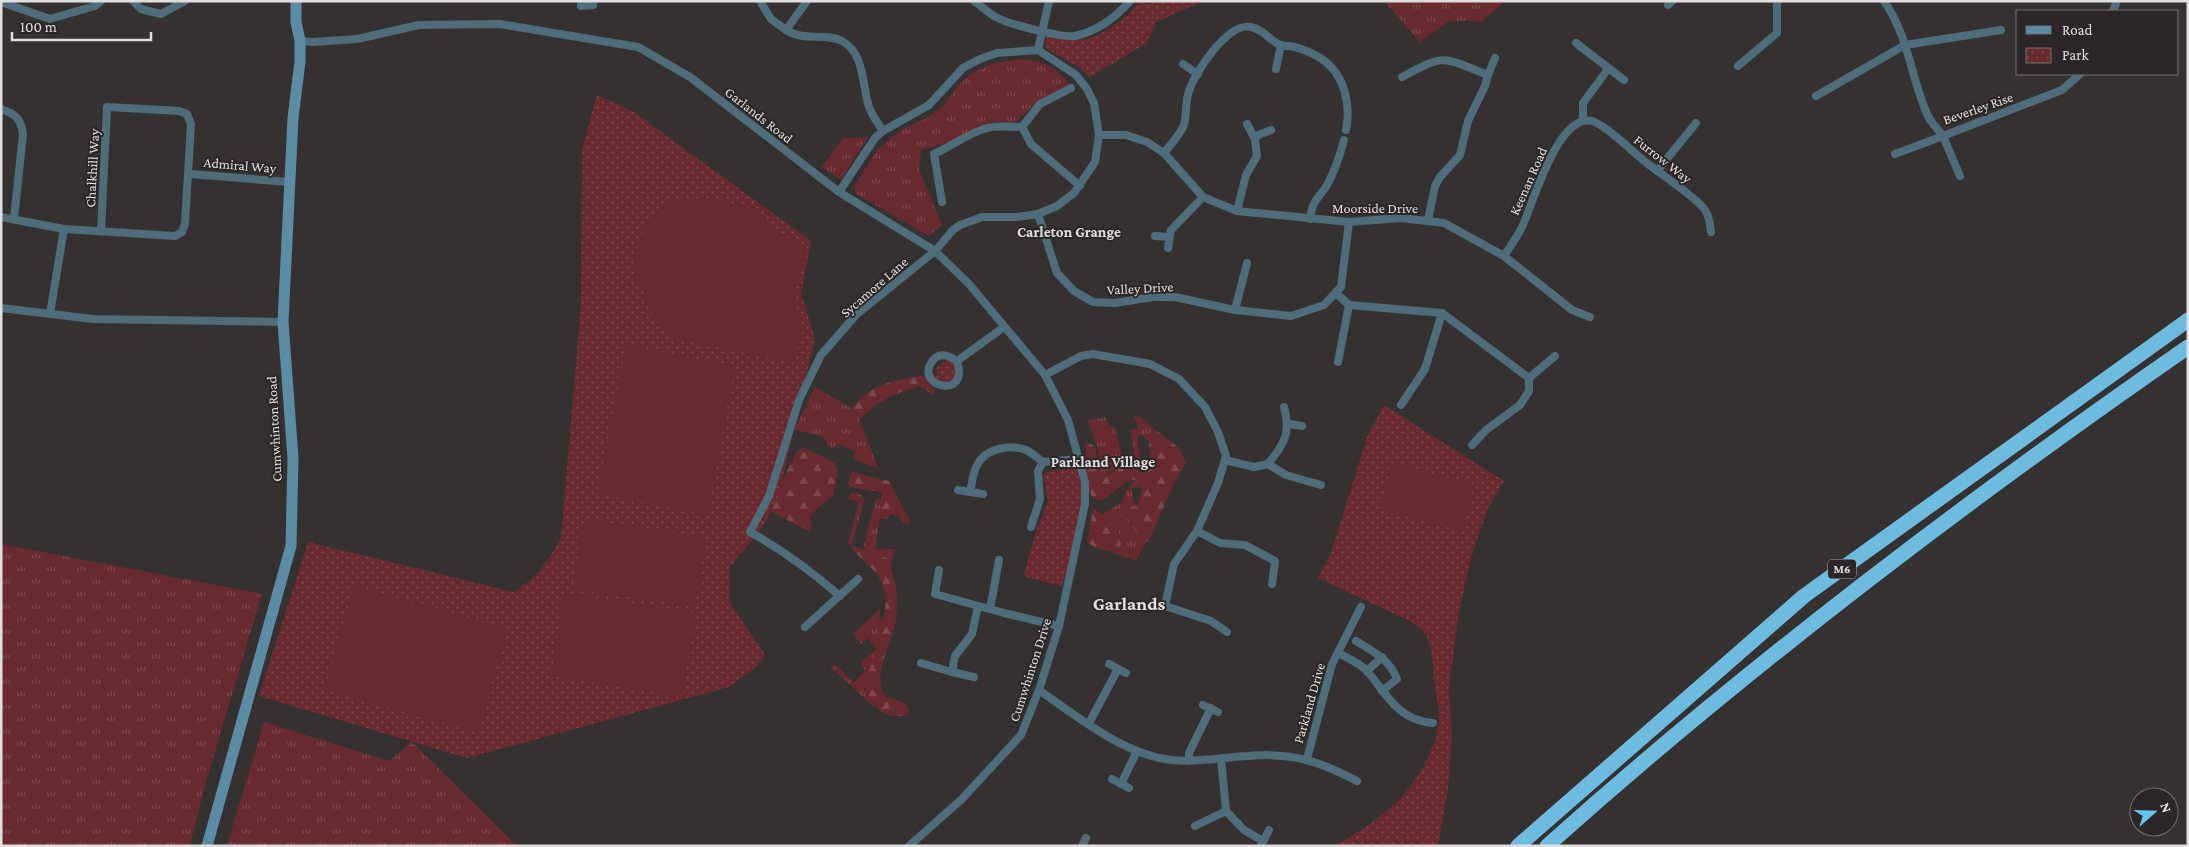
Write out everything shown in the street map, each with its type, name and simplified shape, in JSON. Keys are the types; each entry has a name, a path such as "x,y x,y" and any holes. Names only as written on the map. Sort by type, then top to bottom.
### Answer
{"highway":[{"name":"M6","path":"1518,846 1804,596 2188,320"},
{"name":"M6","path":"1547,846 1704,712 1823,616 2052,441 2188,347"}],"street":[{"path":"1,2 50,19 95,6 101,1"},
{"path":"133,1 141,9 161,14 185,1"},
{"name":"Cumwhinton Road","path":"207,846 291,546 292,458 283,322 292,118 300,41 296,22 296,1"},
{"path":"581,1 581,6 593,5"},
{"path":"760,1 771,19 786,30 802,38 829,38 850,47 860,67 869,108 883,130"},
{"path":"786,30 807,1"},
{"path":"974,1 997,18 1041,32 1073,36 1101,27 1114,18 1130,1"},
{"path":"1038,50 1049,1"},
{"path":"1738,66 1777,33 1777,1"},
{"name":"Beverley Rise","path":"1884,1 1893,14 1905,45 1927,116 1943,136 2062,90 2079,75"},
{"name":"Garlands Road","path":"300,41 356,39 419,25 500,24 638,47 690,77 839,192 935,251 969,284 1045,376 1068,420 1080,459"},
{"path":"1164,153 1184,126 1188,93 1198,74 1227,35 1239,27 1250,26 1259,29 1281,45 1292,46 1322,59 1337,75 1346,92 1346,130"},
{"path":"1816,96 1905,45 2001,30"},
{"path":"1576,43 1608,70 1624,80"},
{"path":"1276,69 1281,45"},
{"path":"839,192 874,138 883,130 924,109 940,95 963,68 997,53 1038,50 1069,69 1087,89 1097,111 1099,135 1095,162 1080,186 1057,206 1038,214"},
{"path":"1428,220 1436,186 1440,177 1460,155 1468,121 1485,86 1495,58"},
{"path":"1402,77 1432,60 1448,59 1488,75"},
{"path":"1183,64 1198,74"},
{"path":"1583,121 1582,102 1608,70"},
{"path":"1022,127 1040,104 1071,88"},
{"name":"Chalkhill Way","path":"101,231 107,107 179,111 187,114 191,124 190,174"},
{"path":"1,109 13,113 21,121 23,134 14,219"},
{"name":"Furrow Way","path":"1583,121 1592,121 1603,127 1702,206 1708,217 1711,232"},
{"name":"Keenan Road","path":"1504,256 1521,228 1555,149 1571,129 1583,121"},
{"path":"1657,171 1696,123"},
{"path":"1237,211 1246,176 1257,156 1255,139 1247,124"},
{"path":"942,202 934,154 954,145 971,133 989,127 1022,127"},
{"path":"1022,127 1031,144 1080,186"},
{"path":"1255,139 1258,135 1270,130"},
{"name":"Moorside Drive","path":"1099,135 1126,135 1147,142 1164,153 1203,198 1237,211 1349,222 1401,218 1428,220 1453,227 1504,256 1572,310 1590,317"},
{"path":"1895,154 1943,136 1960,176"},
{"path":"1310,219 1315,199 1327,186 1339,158 1344,140"},
{"path":"1,217 64,229 175,236 182,232 185,224 190,174"},
{"name":"Admiral Way","path":"190,174 289,182"},
{"path":"1168,248 1169,238 1174,226 1203,198"},
{"name":"Sycamore Lane","path":"840,596 808,569 774,545 750,532 769,496 799,400 821,355 856,315 935,251 953,230 973,220 1038,214"},
{"name":"Valley Drive","path":"1038,214 1057,273 1074,291 1093,302 1115,303 1153,297 1175,297 1236,310 1291,316 1324,305 1336,293"},
{"path":"1349,222 1341,287 1336,293 1349,305 1442,313 1529,378"},
{"path":"50,314 64,229"},
{"path":"1155,236 1169,238"},
{"path":"1236,310 1247,263"},
{"path":"1338,362 1349,305"},
{"path":"1,308 93,318 156,321 283,322"},
{"path":"1401,405 1425,369 1442,313"},
{"path":"958,361 1004,327"},
{"path":"1045,376 1081,356 1093,354 1150,364 1179,379 1205,407 1218,432 1226,456 1218,484 1197,531 1174,564 1165,606 1211,621 1227,632"},
{"path":"949,355 958,361 961,371 957,381 951,386 942,387 934,383 930,377 929,368 931,362 938,356 949,355"},
{"path":"1472,445 1486,430 1520,405 1529,391 1529,378 1555,356"},
{"path":"1225,460 1254,467 1268,464 1282,447 1289,424 1284,407"},
{"path":"1289,424 1302,426"},
{"path":"970,492 980,460 995,450 1019,448 1030,452 1042,462 1080,459"},
{"name":"Cumwhinton Drive","path":"909,846 962,799 1010,750 1021,735 1039,690 1059,626 1085,504 1085,482 1080,459"},
{"path":"1031,527 1041,495 1038,471 1042,462"},
{"path":"1268,464 1286,475 1321,485"},
{"path":"958,490 983,494"},
{"path":"1197,531 1220,543 1245,545 1275,561 1272,584"},
{"path":"990,610 999,560"},
{"path":"939,570 935,594 990,610 1059,626"},
{"path":"805,627 858,579"},
{"path":"952,672 954,656 972,634 978,606"},
{"name":"Parkland Drive","path":"1306,759 1332,664 1361,608"},
{"path":"1356,641 1382,657 1392,666 1397,679 1382,691"},
{"name":"Parkland Drive","path":"1338,653 1350,658 1367,671 1382,691 1412,719 1434,723"},
{"path":"1367,671 1382,657"},
{"path":"921,663 974,677"},
{"path":"1109,664 1126,673"},
{"path":"1089,723 1118,669"},
{"path":"1039,690 1089,723 1137,751 1172,760 1189,761 1221,760 1262,755 1306,759 1333,768 1357,781"},
{"path":"1189,761 1189,753 1214,710 1203,705"},
{"path":"1121,784 1137,751"},
{"path":"1221,760 1226,812 1244,830 1262,843 1269,830"},
{"path":"1112,779 1129,788"},
{"path":"1195,826 1226,812"},
{"path":"1082,846 1086,838"}],"green space":[{"path":"1140,1 1204,1 1156,22 1147,43 1090,77 1079,67 1048,50 1045,45 1047,36 1064,40 1080,40 1100,34 1118,23"},
{"path":"1384,1 1505,1 1482,21 1449,21 1420,42"},
{"path":"1023,59 1050,66 1061,74 1071,86 1039,101 1014,123 993,122 975,128 953,141 921,150 919,170 942,225 929,236 855,193 855,185 878,149 901,130 928,117 944,105 960,83 972,73 994,63"},
{"path":"597,95 634,112 811,241 801,294 815,338 778,498 759,533 730,566 730,603 765,655 756,667 729,687 467,758 259,696 308,542 514,592 529,581 541,568 561,538 581,304 582,149"},
{"path":"868,137 841,180 822,167 843,138"},
{"path":"708,198 747,207 806,251 794,295 803,330 793,363 674,338 654,317 632,266 643,231 654,215 678,199"},
{"path":"626,345 735,366 707,515 598,494"},
{"path":"947,360 952,361 962,371 961,380 956,384 939,381 936,377 937,367"},
{"path":"924,375 935,391 933,395 920,386 912,388 879,403 860,420 856,411 851,409 867,393 884,384"},
{"path":"815,387 856,411 878,468 855,460 854,451 838,444 832,450 822,436 794,430"},
{"path":"1384,405 1504,481 1488,508 1471,557 1459,612 1449,686 1452,737 1448,788 1438,846 1334,846 1385,813 1412,784 1423,768 1432,749 1439,723 1432,655 1424,632 1412,622 1318,578 1331,553 1367,437"},
{"path":"1134,414 1142,418 1153,428 1150,441 1139,434 1137,437 1141,465 1111,471 1103,477 1100,476 1098,450 1088,420 1106,417 1109,427 1115,427 1124,465 1136,463 1130,430 1138,428"},
{"path":"1153,428 1179,448 1186,463 1172,487 1150,539 1145,543 1130,521 1127,512 1127,507 1138,506 1142,489 1135,480 1131,480 1106,498 1098,500 1092,497 1087,480 1086,442 1095,448 1100,476 1103,477 1120,468 1132,465 1151,468 1149,442"},
{"path":"803,447 835,463 838,470 833,496 816,509 810,517 811,532 768,509 797,451"},
{"path":"1392,463 1474,485 1462,531 1380,510"},
{"path":"1076,468 1081,478 1083,492 1082,508 1075,543 1062,586 1025,577 1024,574 1037,529 1048,501 1043,476 1046,472"},
{"path":"852,472 889,481 905,512 883,511 880,509 882,494 880,492 850,487 848,483"},
{"path":"1135,480 1139,486 1132,489 1133,502 1138,506 1130,507 1127,517 1145,543 1136,561 1111,552 1117,553 1120,536 1116,525 1103,514 1122,502 1125,493"},
{"path":"852,492 862,495 864,501 852,545 848,544 858,502 848,499"},
{"path":"876,499 881,499 880,505 905,512 910,520 908,524 901,522 900,517 890,514 888,519 880,518 875,549 895,549 892,560 878,557 863,548"},
{"path":"1093,509 1114,522 1121,546 1117,553 1096,548 1087,542"},
{"path":"585,519 706,537 695,606 572,590"},
{"path":"1,544 262,594 205,785 190,846 1,846"},
{"path":"853,546 892,560 890,566 896,589 897,612 880,680 885,696 906,705 909,712 905,716 883,713 874,705 863,686 870,663 877,650 879,626 884,618 886,598 882,583 877,574 851,548"},
{"path":"354,586 507,629 478,733 325,690"},
{"path":"564,593 696,613 682,697 551,676"},
{"path":"880,609 879,621 884,618 877,648 863,686 876,709 831,667 834,664 854,682 865,671 861,662 876,649 868,638 861,644 853,634"},
{"path":"264,722 389,761 412,742 517,846 227,846"}],"district":[{"name":"Carleton Grange","path":"1069,232"},
{"name":"Parkland Village","path":"1103,462"},
{"name":"Garlands","path":"1129,603"}]}
